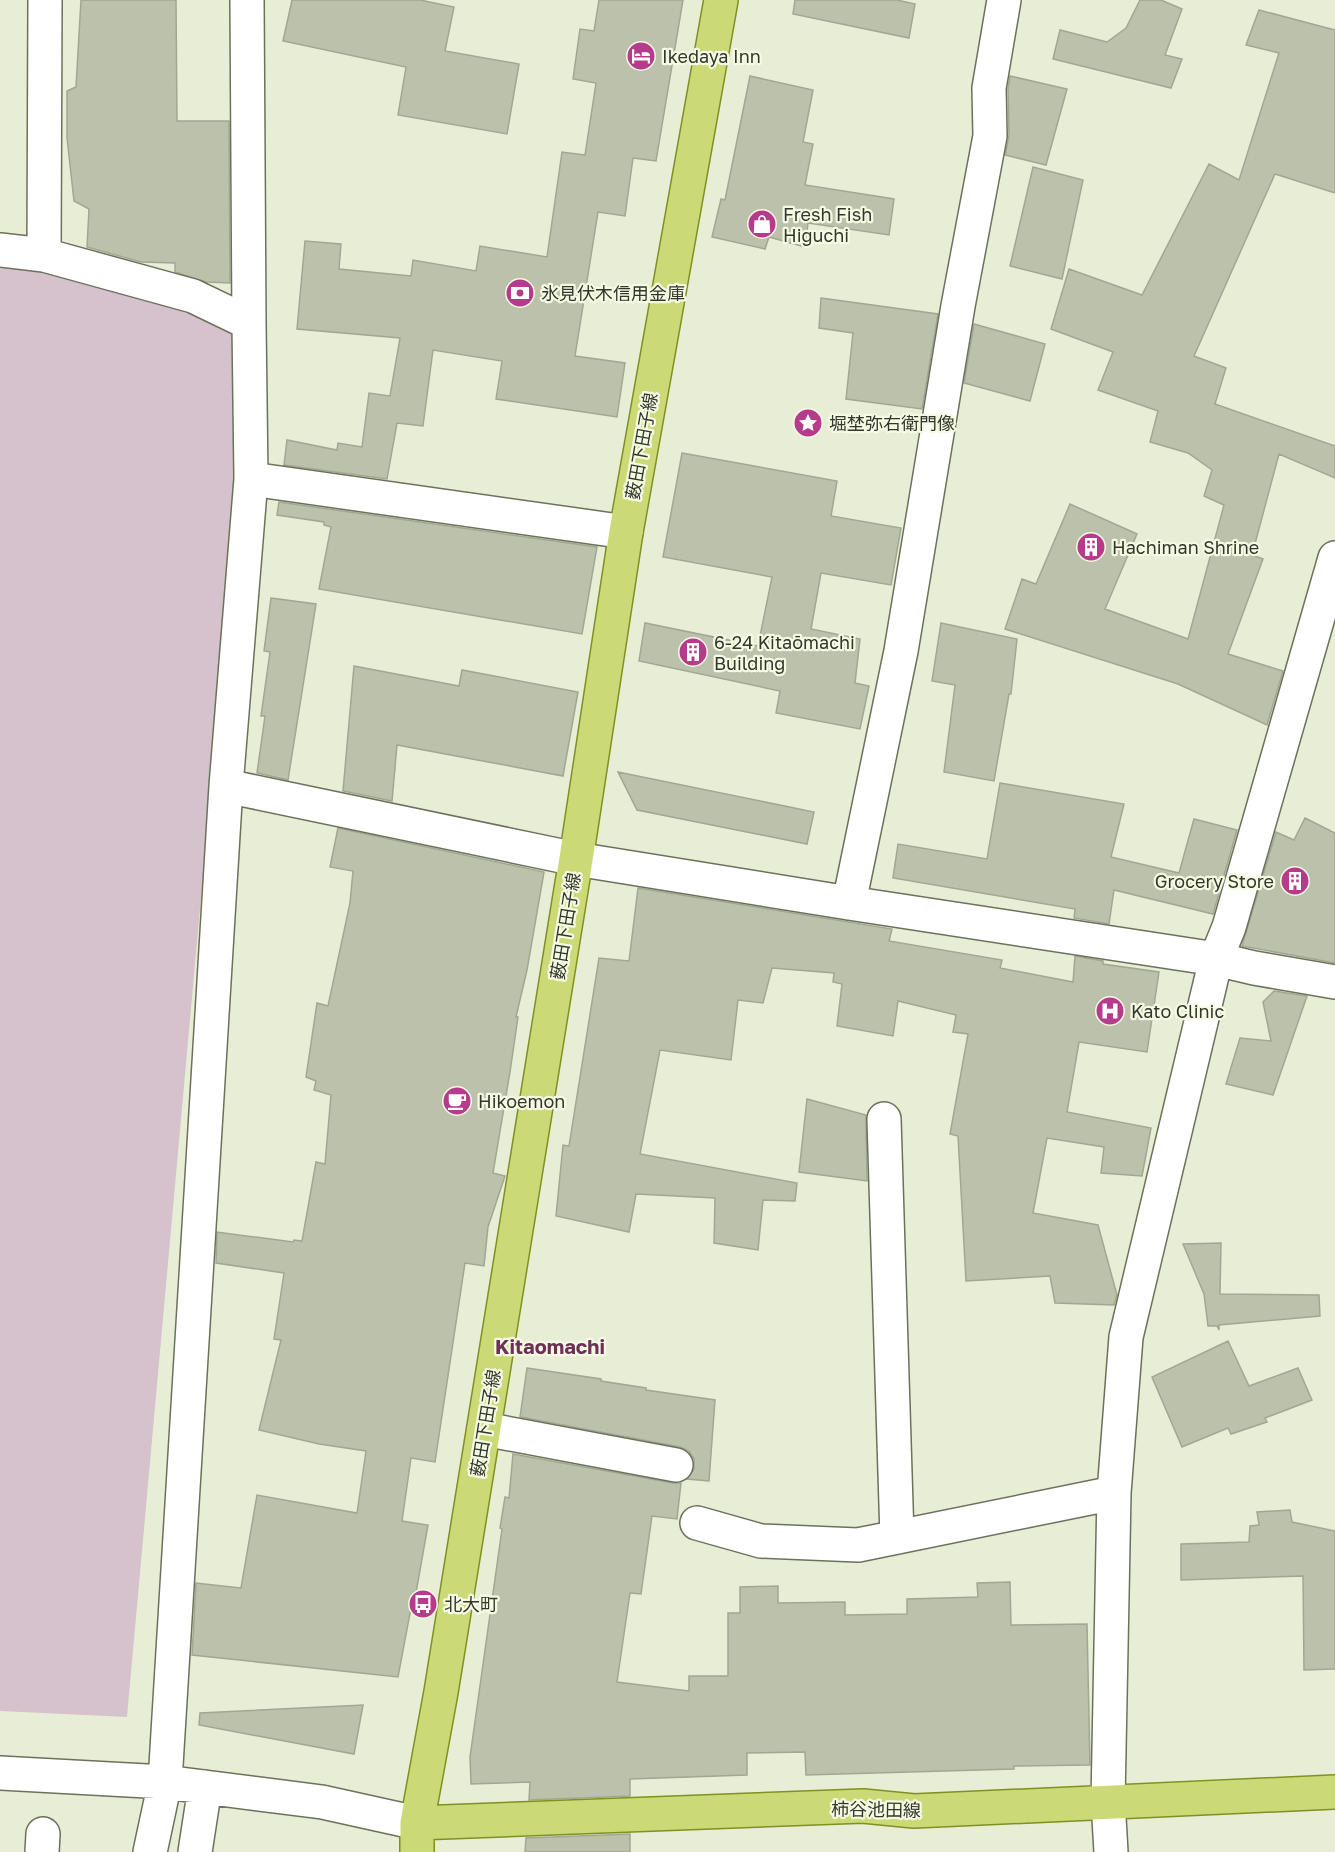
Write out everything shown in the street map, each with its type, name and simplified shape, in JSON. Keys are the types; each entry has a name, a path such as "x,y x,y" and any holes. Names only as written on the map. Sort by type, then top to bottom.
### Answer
{"main road":[{"name":"薮田下田子線","path":"417,1838 576,859 626,532 721,0"},
{"name":"柿谷池田線","path":"417,1838 863,1806 914,1811 1335,1792"}],"street":[{"path":"44,255 45,0"},
{"path":"150,1852 165,1782 226,786 251,479 247,0"},
{"path":"849,903 901,651 960,295 990,136 989,88 1005,0"},
{"path":"0,250 44,255 193,296 249,323"},
{"path":"251,479 626,532"},
{"path":"1111,1852 1108,1801 1114,1494 1126,1337 1216,959 1229,927 1335,558"},
{"path":"226,786 576,859 1216,959 1335,982"},
{"path":"884,1119 897,1537"},
{"path":"484,1429 676,1465"},
{"path":"697,1523 760,1540 858,1545 1114,1494"},
{"path":"0,1773 165,1782 322,1802 417,1838"},
{"path":"195,1852 204,1787"}],"shaded area":[{"path":"0,261 44,267 193,310 239,332 239,477 127,1717 0,1711"}],"building":[{"path":"81,0 176,0 177,121 229,121 230,283 206,282 175,272 175,263 141,262 87,247 89,209 74,201 67,138 67,91 76,87"},
{"path":"292,0 420,0 454,7 445,51 519,64 507,134 398,115 406,67 283,41"},
{"path":"599,0 683,0 656,161 633,158 625,216 598,212 575,356 625,363 617,417 496,399 502,361 433,350 423,426 397,423 387,479 284,465 287,440 337,450 338,443 362,447 369,393 390,396 400,338 297,329 305,241 341,244 339,269 411,276 413,260 476,271 480,246 547,257 562,152 585,155 596,83 573,79 580,29 594,31"},
{"path":"795,0 897,0 915,4 909,38 793,14"},
{"path":"1140,0 1161,0 1182,9 1165,55 1182,59 1171,88 1053,59 1060,30 1107,42 1126,28"},
{"path":"1259,10 1335,30 1335,193 1275,174 1194,356 1226,368 1215,404 1335,446 1335,478 1279,454 1252,555 1263,559 1228,654 1283,671 1267,725 1178,684 1005,629 1022,579 1036,584 1070,504 1137,534 1105,609 1188,639 1224,505 1204,496 1212,470 1188,453 1150,442 1158,411 1098,390 1113,352 1051,329 1069,269 1142,295 1209,164 1239,180 1279,53 1246,45"},
{"path":"750,76 813,90 803,142 813,144 805,185 894,199 889,235 808,223 805,247 769,237 765,249 712,237 721,199 725,200"},
{"path":"1010,76 1067,89 1046,165 1005,155 1009,136"},
{"path":"1033,167 1083,180 1062,279 1010,266"},
{"path":"821,298 938,314 922,409 846,399 853,333 819,328"},
{"path":"974,324 1045,344 1030,401 964,383"},
{"path":"682,453 837,481 831,516 901,528 891,585 821,573 811,629 860,639 855,683 869,686 860,729 776,713 780,691 639,661 645,623 758,646 772,577 663,557"},
{"path":"279,502 597,547 582,634 319,589 331,527 324,525 324,522 277,515"},
{"path":"271,598 316,604 288,780 257,773 265,716 261,716 270,652 264,651"},
{"path":"941,623 1017,639 1011,694 1009,694 994,781 944,772 955,685 932,681"},
{"path":"354,666 459,686 462,670 578,692 563,776 397,745 392,801 343,791"},
{"path":"618,772 814,812 807,844 637,810"},
{"path":"1000,783 1124,804 1111,857 1179,873 1194,819 1237,830 1213,914 1114,890 1109,924 1074,918 1075,909 893,878 898,844 987,859"},
{"name":"Grocery Store","path":"1305,818 1335,833 1335,963 1242,946 1276,832 1294,840"},
{"path":"338,828 544,872 527,970 516,1017 518,1017 510,1072 493,1173 505,1176 488,1227 484,1266 465,1263 435,1462 411,1458 402,1521 428,1525 398,1677 192,1655 196,1583 241,1588 257,1495 357,1513 366,1451 319,1444 259,1430 281,1340 274,1339 284,1273 216,1263 217,1232 293,1242 294,1240 302,1241 316,1162 325,1164 331,1095 314,1090 316,1081 306,1077 317,1003 328,1006 350,903 353,871 330,867"},
{"path":"638,888 892,929 889,941 1002,960 1000,968 1073,982 1075,956 1103,961 1103,964 1159,972 1147,1052 1079,1042 1067,1112 1151,1128 1142,1176 1101,1173 1104,1147 1047,1138 1033,1213 1098,1225 1117,1295 1114,1305 1055,1303 1050,1276 966,1281 958,1136 950,1134 968,1034 953,1032 956,1015 898,1001 893,1036 837,1026 842,984 833,982 834,973 772,968 763,1003 738,1000 731,1060 660,1050 640,1154 797,1183 795,1201 763,1200 758,1250 714,1243 715,1198 636,1194 629,1232 556,1216 563,1145 569,1146 599,958 629,961"},
{"path":"1274,991 1307,996 1273,1095 1226,1084 1240,1038 1271,1041 1263,1002"},
{"path":"807,1099 866,1115 867,1181 799,1172"},
{"path":"1221,1243 1220,1294 1319,1295 1320,1316 1219,1325 1219,1330 1217,1326 1208,1326 1204,1294 1183,1244"},
{"path":"1228,1341 1249,1386 1298,1368 1312,1400 1265,1418 1267,1422 1231,1434 1228,1428 1182,1447 1152,1377"},
{"path":"527,1368 715,1400 709,1481 687,1479 694,1469 694,1459 689,1451 680,1447 520,1417"},
{"path":"513,1454 681,1483 677,1519 652,1516 641,1594 630,1593 617,1682 689,1691 689,1676 728,1676 728,1613 740,1613 740,1587 778,1586 778,1603 845,1602 845,1615 907,1614 907,1599 978,1597 977,1583 1010,1582 1011,1625 1087,1624 1090,1765 806,1775 805,1752 747,1753 747,1775 630,1779 630,1796 529,1800 530,1782 471,1784 470,1757 502,1529 500,1528 505,1497 509,1498"},
{"path":"1290,1510 1292,1522 1335,1531 1335,1669 1304,1670 1303,1576 1181,1580 1181,1544 1249,1542 1250,1526 1259,1525 1257,1512"},
{"path":"363,1705 354,1754 199,1725 200,1713"},
{"path":"630,1834 630,1852 525,1852 526,1838"}],"place":[{"name":"Ikedaya Inn","path":"641,56"},
{"name":"Fresh Fish Higuchi","path":"762,224"},
{"name":"氷見伏木信用金庫","path":"520,293"},
{"name":"堀埜弥右衛門像","path":"808,423"},
{"name":"Hachiman Shrine","path":"1091,547"},
{"name":"6-24 Kitaōmachi Building","path":"693,652"},
{"name":"Grocery Store","path":"1295,881"},
{"name":"Kato Clinic","path":"1110,1011"},
{"name":"Hikoemon","path":"457,1101"},
{"name":"北大町","path":"423,1604"}],"district":[{"name":"Kitaomachi","path":"550,1346"}]}
